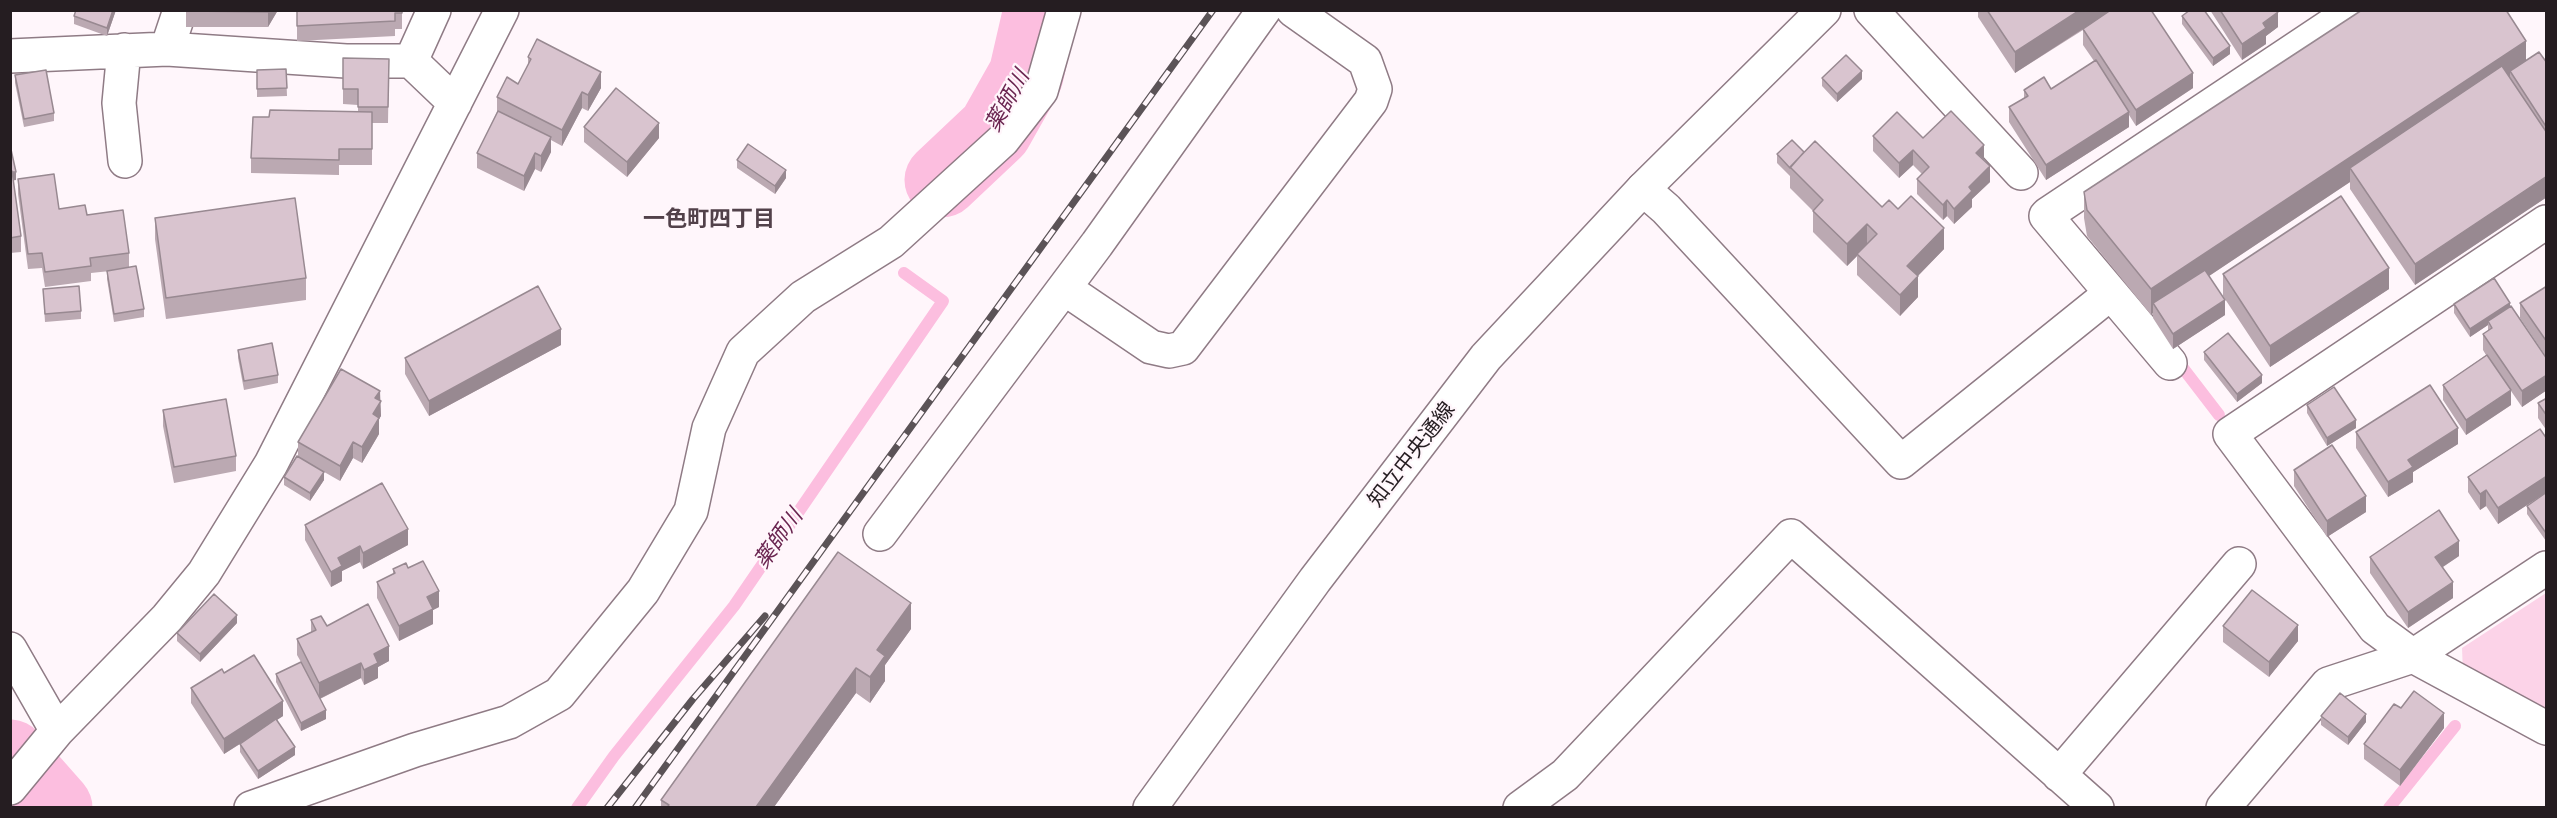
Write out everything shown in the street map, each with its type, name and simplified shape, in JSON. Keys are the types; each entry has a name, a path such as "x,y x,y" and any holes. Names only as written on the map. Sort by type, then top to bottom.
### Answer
{"street":[{"path":"166,49 180,10"},
{"path":"411,61 434,10"},
{"path":"12,796 36,757 57,731 167,618 204,573 271,464 502,10"},
{"path":"251,807 415,750 509,722 559,694 643,591 692,511 709,428 743,352 803,297 891,242 1003,140 1041,91 1064,10"},
{"path":"880,534 1064,288 1264,10"},
{"path":"1064,288 1151,347 1169,351 1183,348 1371,101 1373,95 1374,82 1365,61 1293,10"},
{"name":"知立中央通線","path":"1150,807 1315,580 1486,357 1643,189 1824,10"},
{"path":"1871,10 2021,173"},
{"path":"2170,363 2046,216 2354,10"},
{"path":"10,56 166,49 346,61 411,61 455,103"},
{"path":"124,50 119,103 125,161"},
{"path":"1643,189 1666,209 1900,462 2111,293"},
{"path":"2547,222 2230,434 2375,628 2413,656 2547,728"},
{"path":"1520,807 1565,776 1791,536 2062,790 2097,807"},
{"path":"2062,790 2239,564"},
{"path":"2223,807 2328,684 2413,656 2547,568"},
{"path":"10,649 57,731"}],"shaded area":[{"path":"2546,593 2546,714 2463,672 2462,648"}],"building":[{"path":"76,10 113,10 107,28 74,16"},
{"path":"186,10 269,10 268,12"},
{"path":"297,10 402,10 402,13 395,13 395,21 297,26"},
{"path":"1987,10 2080,10 2015,52"},
{"path":"2111,10 2151,10 2193,73 2136,110 2083,29"},
{"path":"2190,10 2204,10 2230,46 2213,58 2182,16"},
{"path":"2220,10 2278,10 2278,12 2263,23 2266,28 2242,44"},
{"path":"2362,10 2506,10 2526,41 2151,289 2087,210 2084,192"},
{"path":"537,39 601,72 588,95 582,92 562,130 497,97 507,77 518,84 531,59 528,57"},
{"path":"2539,52 2547,63 2547,128 2510,71"},
{"path":"1846,55 1862,71 1837,94 1822,78"},
{"path":"343,58 389,59 388,107 358,107 358,89 343,89"},
{"path":"2096,60 2129,112 2046,165 2009,107 2028,96 2024,90 2044,77 2051,89"},
{"path":"2502,66 2547,133 2547,176 2415,264 2350,168"},
{"path":"286,69 287,88 257,89 257,70"},
{"path":"46,70 54,113 24,119 15,75"},
{"path":"616,88 659,123 627,162 584,127"},
{"path":"270,110 372,112 372,149 339,149 339,160 251,158 253,117 269,117"},
{"path":"498,111 551,137 541,156 535,153 524,176 477,153"},
{"path":"1951,111 1984,145 1976,153 1990,166 1969,187 1972,191 1954,209 1947,200 1943,205 1917,179 1929,167 1913,150 1899,163 1873,136 1897,112 1923,138"},
{"path":"1792,140 1804,152 1790,168 1777,154"},
{"path":"1815,141 1882,207 1889,200 1898,209 1911,196 1944,228 1907,266 1918,276 1900,295 1857,254 1877,234 1867,224 1847,244 1813,211 1823,200 1790,167"},
{"path":"748,144 786,170 775,186 737,160"},
{"path":"10,145 16,172 10,171"},
{"path":"10,171 12,171 21,236 10,238"},
{"path":"54,174 59,209 85,205 87,215 123,210 129,253 90,258 91,266 45,272 42,253 28,254 18,179"},
{"path":"2341,196 2389,268 2270,346 2223,274"},
{"path":"295,198 306,278 166,298 155,218"},
{"path":"136,266 144,309 114,314 107,271"},
{"path":"2205,270 2225,300 2173,334 2153,303"},
{"path":"2494,278 2510,303 2470,329 2454,304"},
{"path":"79,286 81,311 45,314 43,289"},
{"path":"538,286 561,329 429,401 405,358"},
{"path":"2547,286 2547,342 2520,303"},
{"path":"2511,306 2547,359 2547,375 2522,391 2483,334 2492,328 2488,321"},
{"path":"2228,333 2262,375 2237,394 2204,352"},
{"path":"272,343 278,375 244,381 238,350"},
{"path":"2487,355 2511,390 2466,420 2443,385"},
{"path":"341,369 380,391 375,398 381,401 373,414 379,418 362,447 353,442 340,466 298,442"},
{"path":"2430,385 2458,428 2408,460 2413,467 2388,482 2356,432"},
{"path":"2334,387 2356,420 2327,438 2307,405"},
{"path":"2547,398 2547,416 2538,403"},
{"path":"226,399 236,456 174,467 163,410"},
{"path":"2540,429 2547,439 2547,476 2498,508 2486,490 2480,494 2468,477"},
{"path":"2332,445 2366,496 2327,521 2294,470"},
{"path":"297,456 324,472 310,493 284,477"},
{"path":"382,483 408,529 363,553 360,546 338,558 342,566 331,572 305,525"},
{"path":"2547,492 2547,533 2546,533 2527,506"},
{"path":"2439,510 2459,541 2435,557 2453,582 2408,612 2370,557"},
{"path":"838,552 911,603 877,650 885,656 870,677 856,668 756,807 667,807 669,805 661,800"},
{"path":"423,561 439,591 427,597 433,609 399,626 377,582 395,573 393,569 406,563 408,568"},
{"path":"2252,590 2298,625 2269,662 2223,626"},
{"path":"214,594 237,615 200,654 177,633"},
{"path":"368,604 389,646 374,654 378,663 364,670 361,663 319,683 297,639 316,630 311,620 321,616 327,626"},
{"path":"254,655 283,701 224,739 191,688 222,669 224,673"},
{"path":"301,662 326,710 301,723 276,674"},
{"path":"2414,691 2444,713 2400,770 2364,744 2394,704 2401,708"},
{"path":"2340,693 2366,714 2348,737 2321,716"},
{"path":"276,719 295,747 258,771 240,744"}],"waterway":[{"name":"薬師川","path":"942,180 995,130 1026,75 1041,10"},
{"name":"薬師川","path":"577,808 614,756 734,606 943,301 904,273"},
{"path":"2176,359 2219,415"},
{"path":"2389,808 2455,726"},
{"path":"10,757 55,808"}],"railway":[{"path":"635,808 1213,10"},
{"path":"607,808 693,699 765,616"}],"district":[{"name":"一色町四丁目","path":"709,220"}]}
